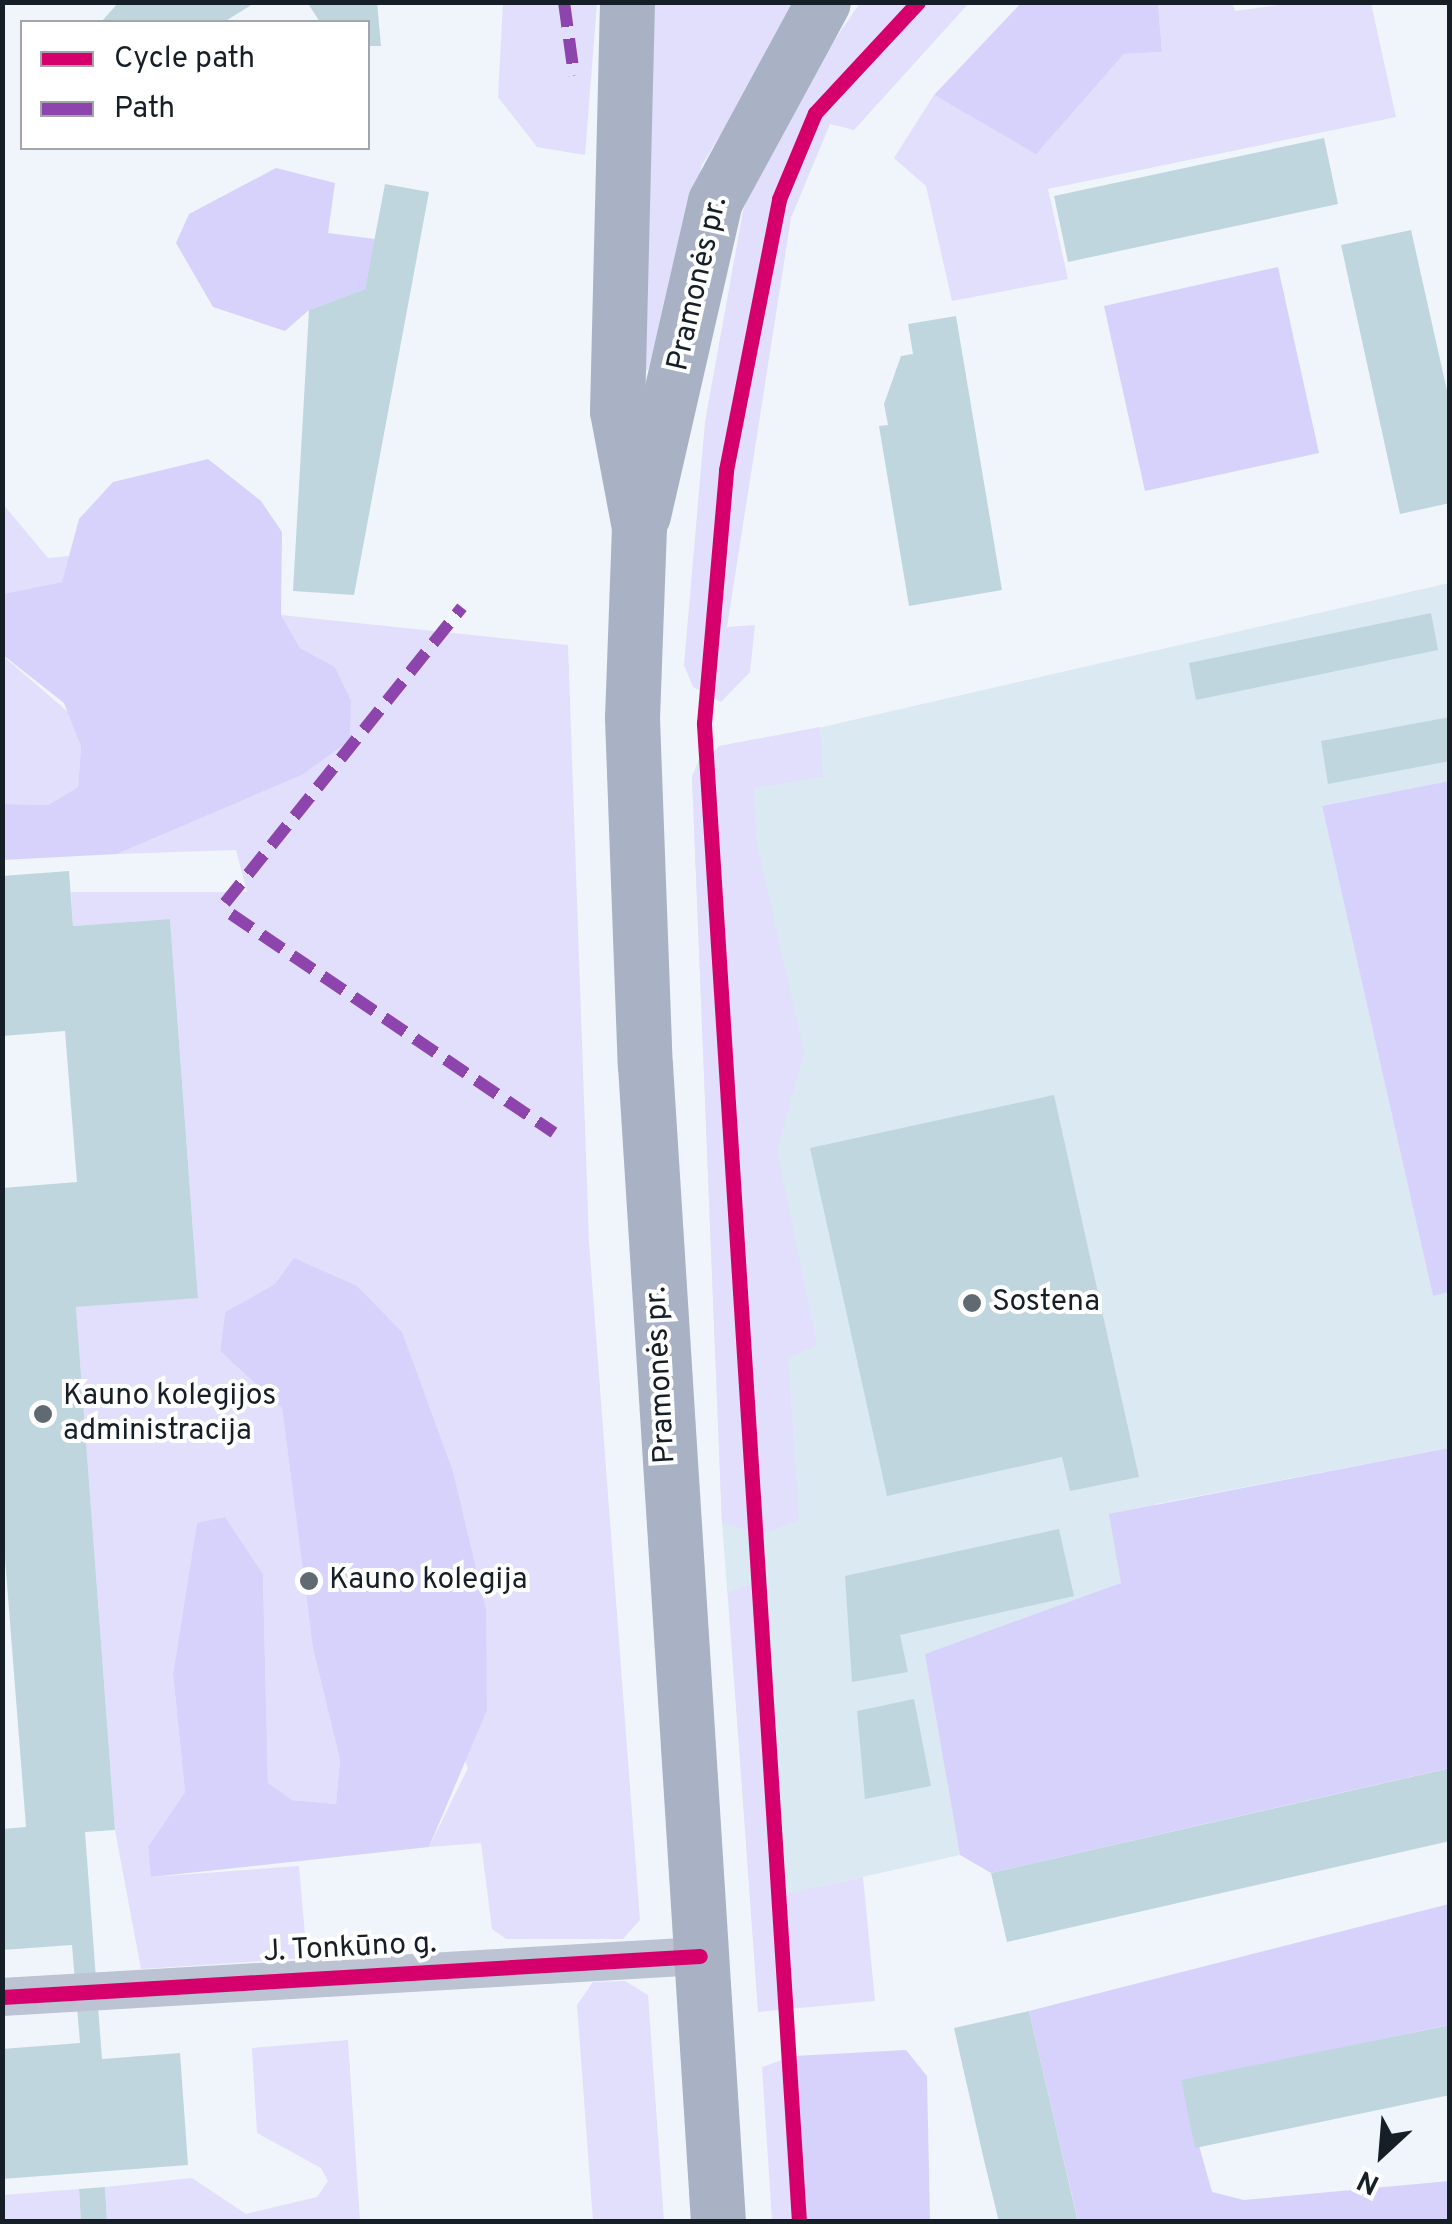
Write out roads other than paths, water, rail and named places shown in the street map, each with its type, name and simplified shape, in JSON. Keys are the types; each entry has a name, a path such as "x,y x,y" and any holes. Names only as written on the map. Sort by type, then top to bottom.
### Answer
{"main road":[{"name":"Pramonės pr.","path":"627,2 617,391 640,527"},
{"name":"Pramonės pr.","path":"718,2222 645,1066 632,718 640,527 715,200 823,2"}],"street":[{"name":"J. Tonkūno g.","path":"2,1997 700,1956"}],"place":[{"name":"Sostena","path":"972,1303"},
{"name":"Kauno kolegijos administracija","path":"43,1414"},
{"name":"Kauno kolegija","path":"309,1581"}]}
